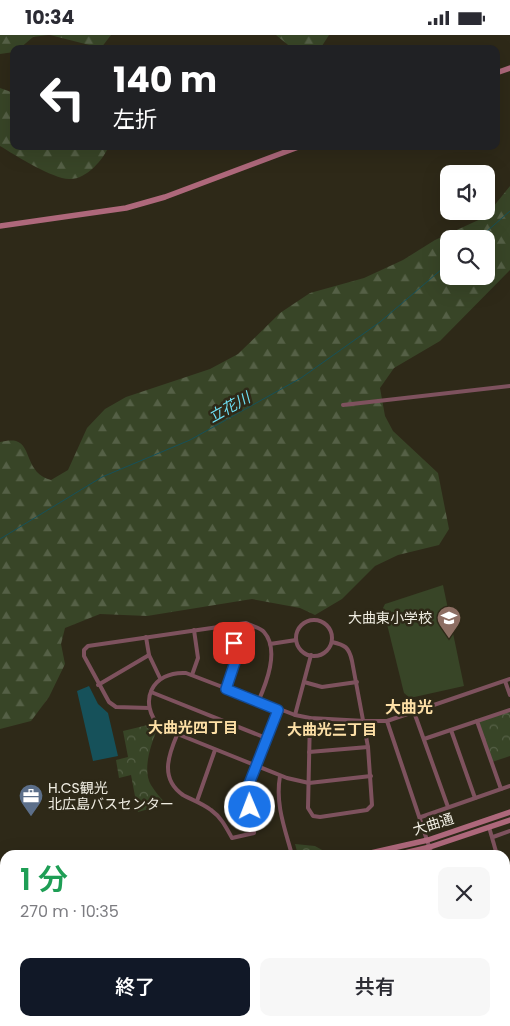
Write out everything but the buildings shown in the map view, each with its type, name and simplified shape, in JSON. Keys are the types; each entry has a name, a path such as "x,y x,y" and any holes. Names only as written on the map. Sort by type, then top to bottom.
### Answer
{"street":[{"path":"0,226 126,208 165,197 290,150"},
{"path":"343,405 510,386"},
{"path":"312,619 318,620 328,626 331,631 332,642 326,651 310,655 301,650 296,640 296,634 302,624 312,619"},
{"path":"149,708 116,707 109,702 98,685 84,656 84,650 88,646 246,623 264,632 270,644 269,676 258,702"},
{"path":"226,689 235,662 232,624"},
{"path":"192,675 198,657 194,630"},
{"path":"146,637 149,655 160,678"},
{"path":"270,644 296,640"},
{"path":"310,718 308,808 313,816 320,817 367,810 372,805 371,776 365,721 357,682 349,649 344,645 332,642"},
{"path":"98,685 149,655"},
{"path":"295,715 310,655"},
{"path":"371,776 308,783 280,776 160,727 153,719 149,708 151,692 160,678 176,673 192,675 295,715 310,718 365,721 387,721 508,680 510,695"},
{"path":"304,682 322,687 357,682"},
{"path":"151,692 266,738"},
{"path":"424,739 510,709"},
{"path":"177,735 166,769 172,782 182,794 197,801 222,819 232,837 254,833 249,784 278,710"},
{"path":"414,712 448,807"},
{"path":"387,721 431,850"},
{"path":"477,721 501,789"},
{"path":"451,730 475,798"},
{"path":"309,752 368,747"},
{"path":"197,801 215,750"},
{"path":"280,776 277,793 279,809 291,850"},
{"path":"421,817 510,786"},
{"name":"大曲通","path":"384,850 428,840 510,812"},
{"name":"大曲通","path":"417,850 510,820"},
{"path":"489,827 496,850"},
{"path":"493,837 510,831"}],"green space":[{"path":"0,35 48,35 33,37 24,45 10,45 10,53 0,54"},
{"path":"50,35 111,35 103,45 89,45"},
{"path":"276,35 329,35 323,45 288,45"},
{"path":"0,88 10,92 10,150 107,150 88,173 69,179 44,171 0,146"},
{"path":"510,186 510,270 440,341 394,368 380,388 385,416 393,431 438,473 449,529 439,545 398,555 375,566 342,599 315,615 300,608 252,599 147,616 100,614 65,628 61,644 65,664 49,697 31,721 0,729 0,442 16,441 21,444 37,472 51,480 68,470 87,428 105,409 126,397 210,369 238,354 280,313 310,293 364,278 403,260 440,238 440,285 495,285 495,230 457,230 478,220 495,220 495,205"},
{"path":"443,585 464,686 410,698 404,693 383,608 385,604"},
{"path":"510,710 510,756 492,762 477,721"},
{"path":"152,724 158,728 148,757 148,779 154,790 166,804 138,812 131,775 119,778 116,760 128,757 123,731"},
{"path":"295,844 315,846 322,850 297,850"}],"water":[{"path":"89,686 98,704 108,713 118,756 93,761 77,691"}],"waterway":[{"name":"立花川","path":"488,230 510,211"},
{"name":"立花川","path":"0,539 102,477 190,440 301,378 380,322 440,271"}],"place":[{"name":"大曲東小学校","path":"449,639"},
{"name":"H.CS観光 北広島バスセンター","path":"31,817"}],"district":[{"name":"大曲光","path":"409,707"},
{"name":"大曲光四丁目","path":"193,727"},
{"name":"大曲光三丁目","path":"332,729"}],"route":[{"path":"234,643 235,662 226,689 278,710 249,784 250,807"}]}
